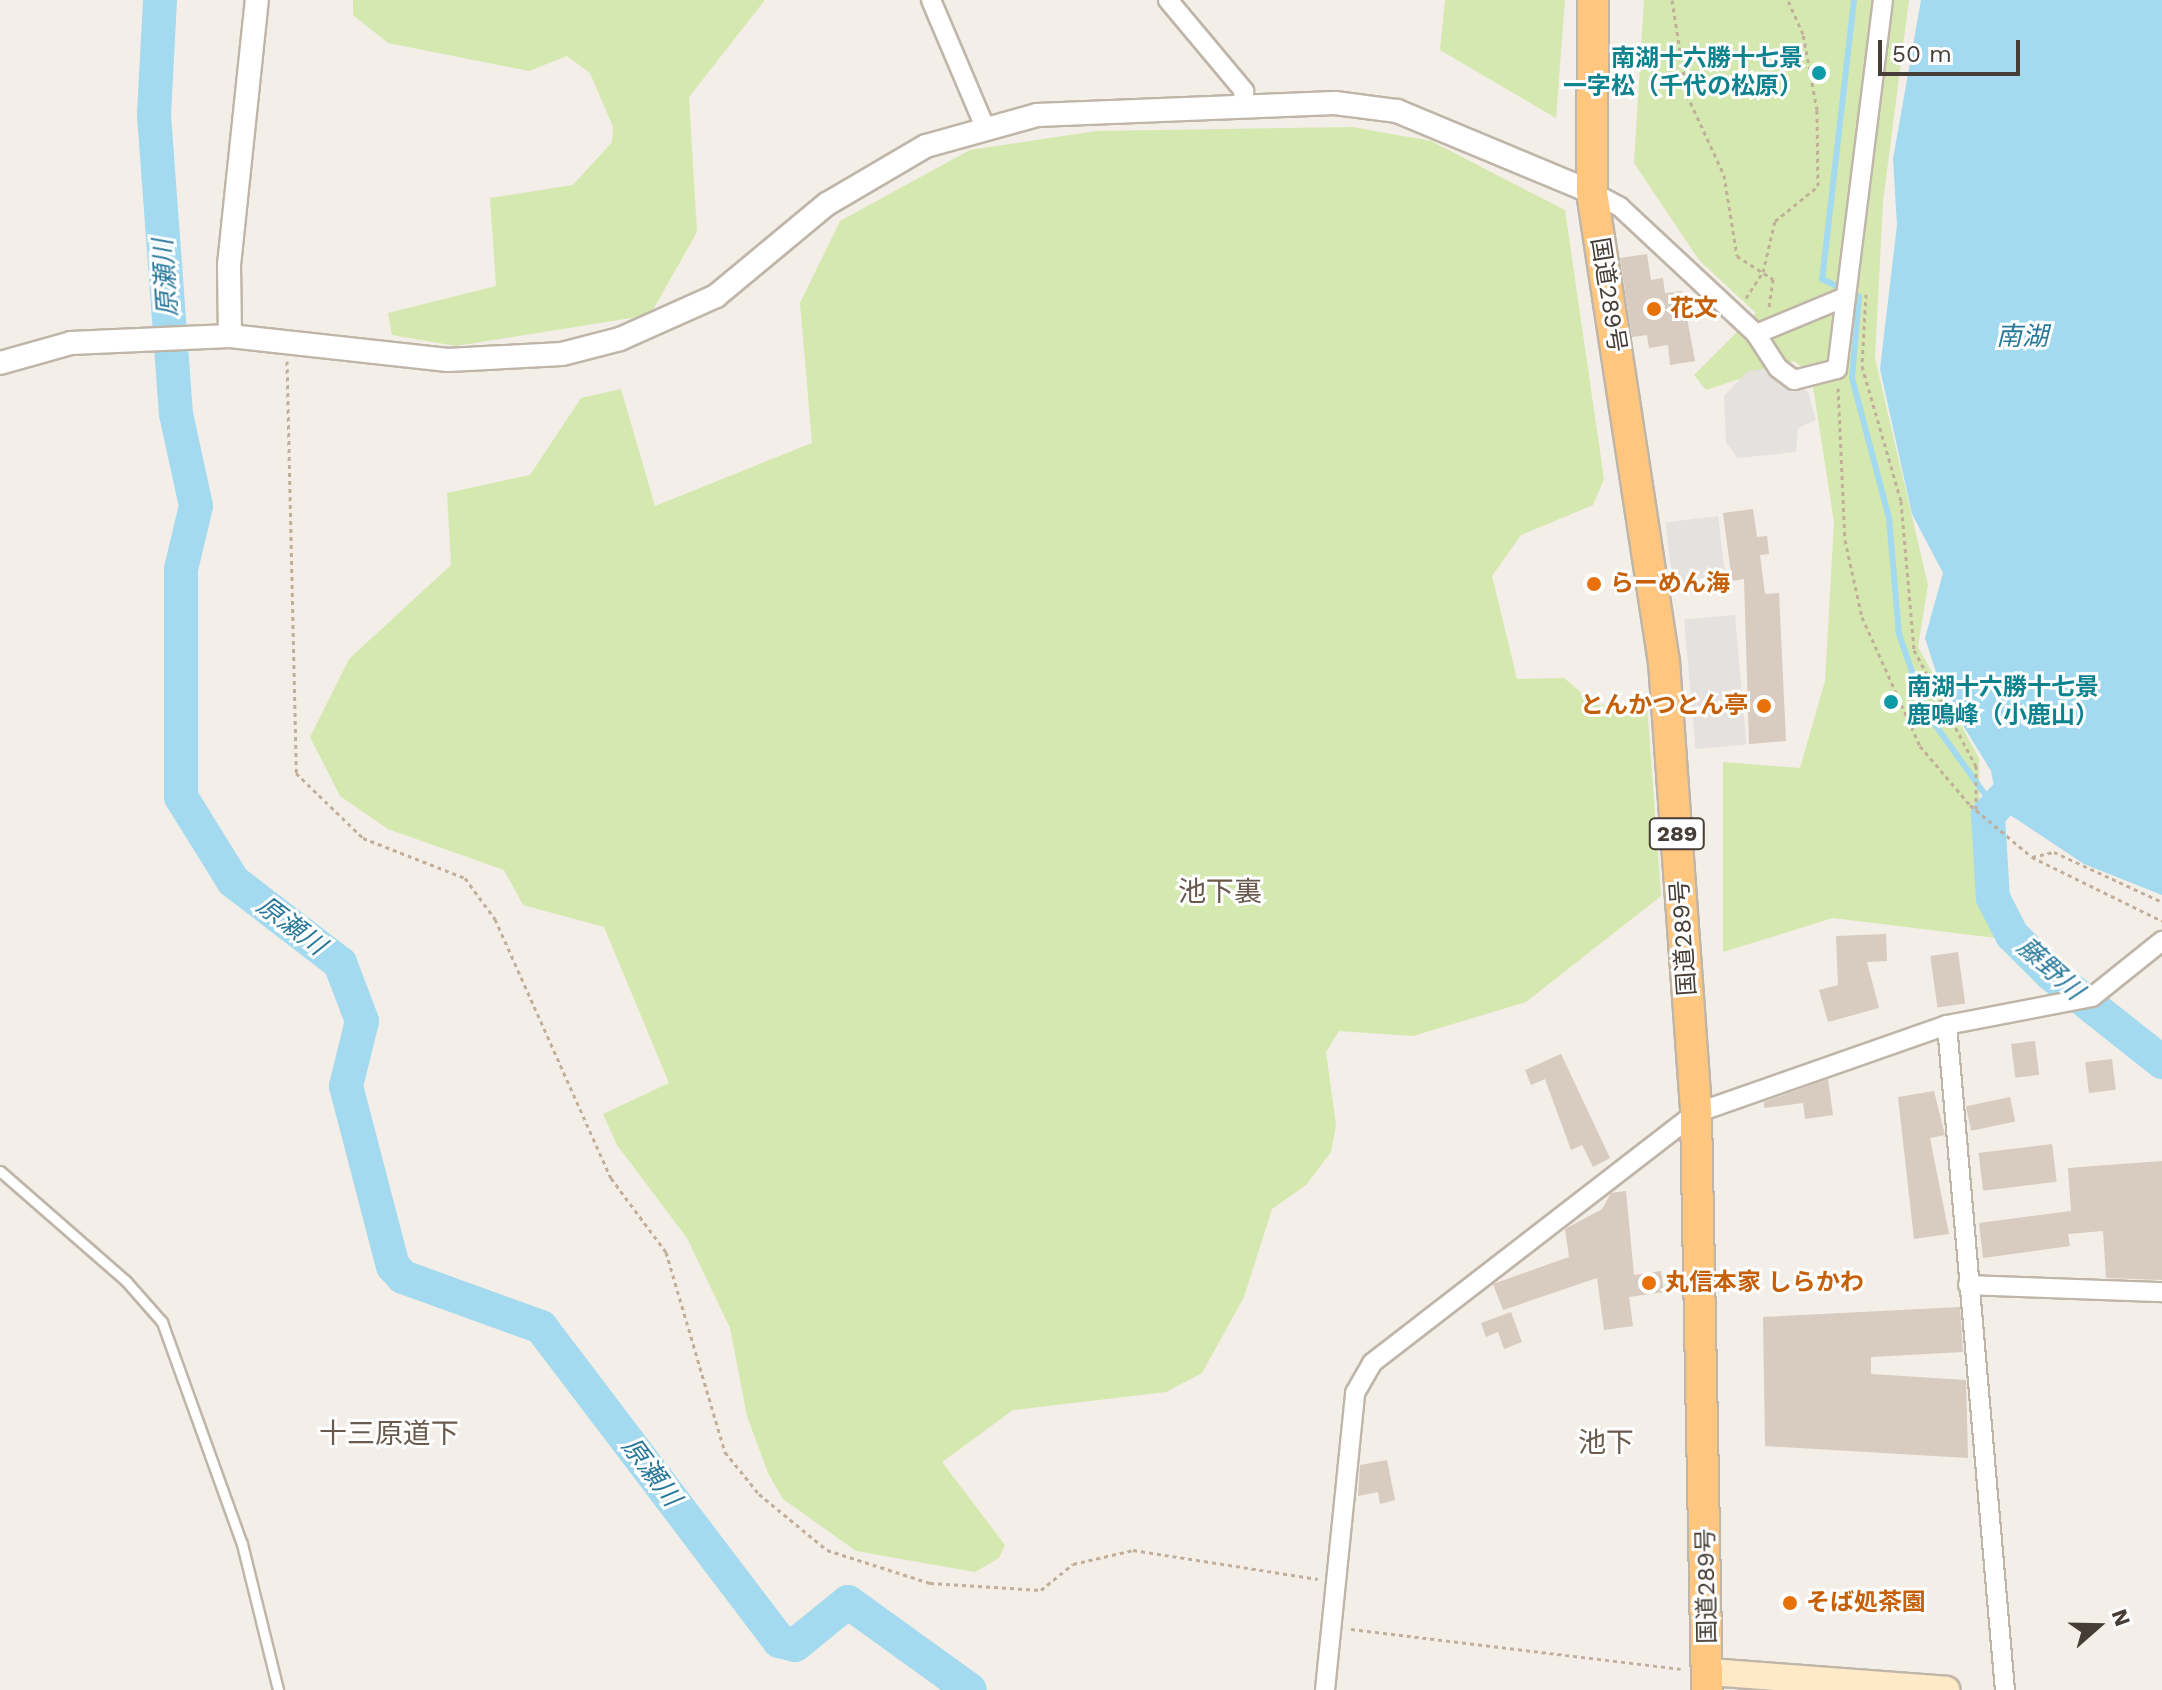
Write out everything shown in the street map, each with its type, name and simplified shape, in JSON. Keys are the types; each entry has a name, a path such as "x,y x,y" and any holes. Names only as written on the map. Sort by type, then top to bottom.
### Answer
{"highway":[{"name":"国道289号","path":"1593,0 1592,192 1664,662 1696,1113 1708,1681"}],"main road":[{"path":"1708,1681 1946,1690"}],"street":[{"path":"230,336 229,265 257,0"},
{"path":"931,0 985,127"},
{"path":"1168,0 1244,91 1242,105"},
{"path":"0,363 71,343 230,336 507,361 620,339 716,296 874,173 985,127 1037,115 1335,103 1397,111 1592,192 1620,207 1731,315 1756,334 1794,380 1837,369 1846,270 1883,0"},
{"path":"1756,334 1843,298"},
{"path":"1325,1690 1335,1627 1355,1393 1372,1363 1696,1113 1947,1025 2072,1005 2092,997 2162,941"},
{"path":"1947,1025 2005,1690"},
{"path":"1968,1285 2162,1292"}],"lane":[{"path":"0,1171 126,1281 162,1322 242,1544 278,1690"}],"path":[{"path":"1672,0 1687,95 1724,175 1737,256 1773,279 1769,311 1780,324"},
{"path":"1731,315 1763,272 1775,221 1818,186 1817,110 1788,0"},
{"path":"1846,270 1868,301 1862,366 1901,501 1914,650 1978,776 1976,809"},
{"path":"288,341 296,773 363,838 465,878 495,919 611,1178 666,1252 725,1452 759,1494 827,1550 930,1583 1041,1590 1073,1564 1133,1550 1338,1582"},
{"path":"1837,369 1845,540 1862,617 1920,746 1982,815 2032,857 2162,921"},
{"path":"2032,857 2054,852 2162,902"},
{"path":"1335,1627 1708,1681"}],"green space":[{"path":"353,0 765,0 689,97 697,232 650,315 456,346 392,335 388,313 496,286 490,198 573,185 612,142 613,127 590,73 567,56 529,71 388,43 353,15"},
{"path":"1445,0 1565,0 1556,118 1440,50"},
{"path":"1644,0 1909,0 1883,202 1875,358 1928,585 1918,647 1979,758 1980,851 2012,940 1833,918 1723,952 1723,762 1800,768 1825,681 1834,522 1811,374 1794,361 1706,390 1694,375 1756,313 1699,260 1634,163"},
{"path":"1352,127 1431,141 1565,210 1604,479 1593,505 1521,535 1492,576 1517,679 1564,678 1596,705 1647,704 1661,896 1526,1002 1413,1036 1339,1031 1326,1052 1336,1125 1331,1152 1306,1185 1272,1209 1244,1297 1202,1373 1166,1392 1013,1410 942,1462 1005,1545 999,1558 975,1572 856,1551 783,1499 768,1473 747,1416 730,1328 687,1238 617,1145 603,1114 669,1083 604,927 523,905 504,870 388,829 340,796 310,737 349,659 451,565 447,493 530,475 581,398 621,389 655,506 812,443 800,303 840,221 970,150 1097,131"}],"shaded area":[{"path":"1770,368 1808,392 1816,420 1798,428 1796,452 1737,458 1726,442 1724,396 1748,371"},
{"path":"1718,516 1727,587 1674,594 1665,522"},
{"path":"1735,615 1746,745 1696,749 1684,619"}],"water":[{"name":"南湖","path":"1921,0 2162,0 2162,895 2084,864 1998,807 1991,771 1942,691 1925,638 1943,573 1912,514 1880,369 1897,225 1893,159"}],"building":[{"path":"1647,254 1651,280 1663,278 1665,293 1682,291 1695,361 1670,365 1668,345 1649,348 1647,335 1632,337 1620,258"},
{"path":"1753,509 1757,537 1767,536 1769,554 1760,555 1765,594 1779,593 1786,741 1749,744 1744,579 1732,581 1723,513"},
{"path":"1886,934 1887,961 1867,962 1879,1008 1828,1022 1819,990 1838,985 1836,936"},
{"path":"1958,952 1965,1003 1938,1007 1930,956"},
{"path":"2035,1041 2039,1075 2015,1078 2011,1044"},
{"path":"1561,1054 1610,1158 1593,1167 1582,1145 1571,1150 1545,1079 1531,1085 1525,1070"},
{"path":"2112,1059 2116,1090 2089,1093 2085,1062"},
{"path":"1828,1079 1833,1115 1805,1119 1803,1103 1764,1108 1764,1102"},
{"path":"1934,1091 1945,1135 1930,1138 1949,1234 1914,1239 1898,1097"},
{"path":"2010,1097 2015,1121 1971,1131 1966,1106"},
{"path":"2052,1144 2057,1182 1983,1191 1979,1153"},
{"path":"2162,1161 2162,1280 2106,1278 2103,1231 2068,1234 2070,1246 1983,1258 1979,1223 2071,1211 2068,1168"},
{"path":"1626,1191 1634,1275 1661,1271 1664,1292 1629,1297 1633,1326 1604,1330 1597,1278 1503,1310 1493,1284 1569,1257 1565,1229 1602,1209 1611,1193"},
{"path":"1960,1307 1963,1352 1871,1357 1871,1374 1966,1380 1968,1458 1765,1446 1763,1317"},
{"path":"1511,1312 1522,1342 1504,1349 1498,1332 1486,1337 1481,1323"},
{"path":"1387,1460 1395,1500 1380,1504 1378,1492 1358,1496 1360,1465"}],"waterway":[{"name":"原瀬川","path":"160,0 154,115 176,414 196,506 181,569 181,797 233,881 340,963 362,1021 346,1086 393,1266 403,1277 541,1327 779,1641 795,1645 848,1602 970,1690"},
{"path":"1854,0 1822,279 1859,297 1852,378 1889,518 1899,634 1926,712 1989,800 1988,815"},
{"name":"藤野川","path":"2030,770 1988,815 1993,898 2012,935 2051,974 2162,1062"}],"place":[{"name":"南湖十六勝十七景 一字松（千代の松原）","path":"1819,73"},
{"name":"花文","path":"1654,309"},
{"name":"らーめん海","path":"1594,584"},
{"name":"南湖十六勝十七景 鹿鳴峰（小鹿山）","path":"1891,702"},
{"name":"とんかつとん亭","path":"1764,706"},
{"name":"丸信本家 しらかわ","path":"1649,1283"},
{"name":"そば処茶園","path":"1790,1603"}],"district":[{"name":"池下裏","path":"1220,892"},
{"name":"十三原道下","path":"389,1434"},
{"name":"池下","path":"1606,1443"}]}
